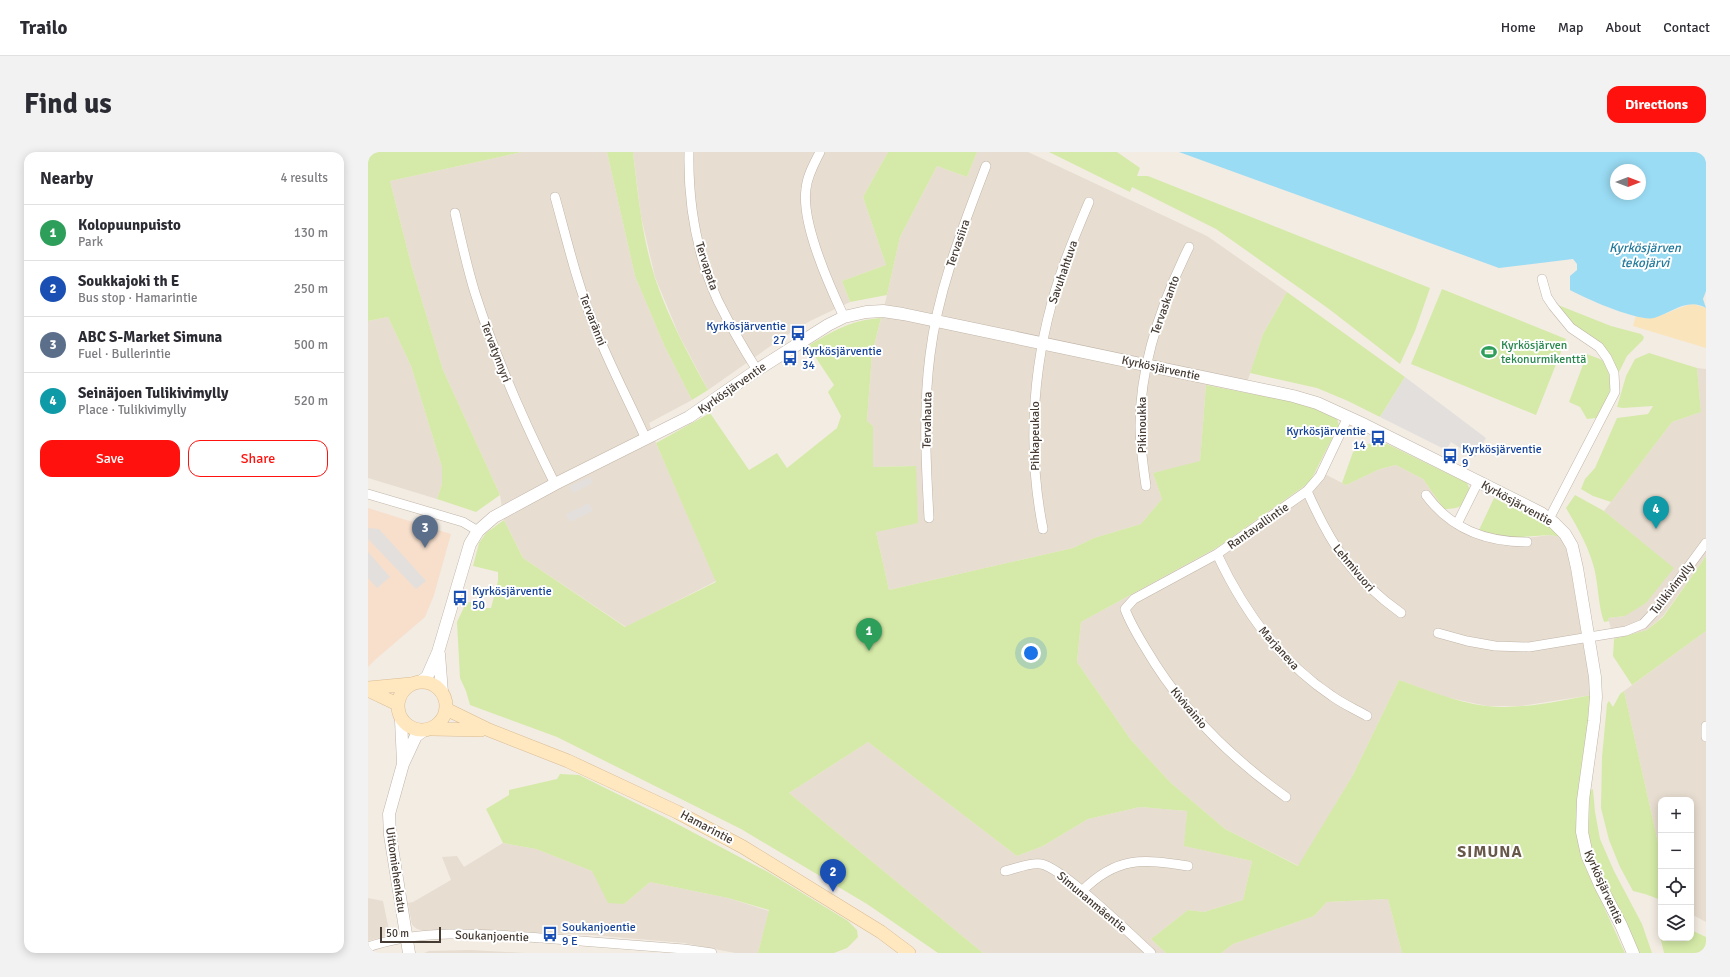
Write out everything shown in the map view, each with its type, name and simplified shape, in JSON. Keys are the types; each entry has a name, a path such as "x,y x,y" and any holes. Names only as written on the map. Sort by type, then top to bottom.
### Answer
{"main road":[{"path":"368,689 416,683 428,683 436,686 442,692 446,709 444,717 439,724 428,730 415,730 408,726 402,720 398,712 397,704 404,689 416,683"},
{"path":"368,689 397,704"},
{"name":"Hamarintie","path":"446,709 489,730 568,761 677,812 743,846 881,932 909,953"},
{"name":"Hamarintie","path":"428,730 489,730"}],"street":[{"name":"Tervapata","path":"689,152 691,201 697,234 706,268 718,300 757,370"},
{"path":"820,152 812,168 806,188 805,209 818,252 844,317"},
{"name":"Tervasiira","path":"936,322 949,266 986,166"},
{"name":"Tervaränni","path":"555,197 575,270 593,324 616,378 646,438"},
{"name":"Savuhahtuva","path":"1042,343 1061,272 1089,202"},
{"name":"Tervatynnyri","path":"455,213 475,292 494,348 524,419 555,484"},
{"name":"Tervaskanto","path":"1148,365 1155,333 1168,294 1189,247"},
{"path":"1542,279 1547,297 1557,312 1571,328 1599,347 1607,358 1614,373 1615,392 1549,519"},
{"name":"Kyrkösjärventie","path":"416,683 427,677 438,652 470,544 478,531 494,517 555,484 702,410 757,370 828,325 844,317 866,312 883,311 1293,396 1317,402 1478,482 1549,519 1565,534 1572,546 1577,568 1595,677 1596,697 1583,800 1582,832 1587,855 1633,953"},
{"name":"Tervahauta","path":"929,518 926,474 927,396 930,354 936,322"},
{"name":"Pihkapeukalo","path":"1042,343 1037,375 1034,443 1038,503 1043,529"},
{"name":"Pikinoukka","path":"1146,486 1141,452 1140,424 1142,392 1148,365"},
{"name":"Rantavallintie","path":"1134,599 1217,554 1307,491 1320,476 1348,417"},
{"path":"1457,524 1478,482"},
{"name":"Lehmivuori","path":"1307,491 1326,531 1340,555 1358,577 1380,599 1401,614"},
{"path":"368,494 463,522 478,531"},
{"path":"1426,495 1443,515 1481,536 1496,540 1527,542"},
{"name":"Tulikivimylly","path":"1438,633 1467,641 1502,646 1529,647 1626,631 1643,624 1658,608 1706,543"},
{"name":"Marjaneva","path":"1217,554 1234,587 1253,618 1277,648 1300,672 1332,697 1367,716"},
{"name":"Kivivainio","path":"1134,599 1125,609 1128,618 1157,667 1176,694 1207,729 1236,758 1286,797"},
{"name":"Kyrkösjärventie","path":"438,652 442,692"},
{"name":"Uittomiehenkatu","path":"402,720 403,764"},
{"path":"1706,726 1706,738"},
{"name":"Uittomiehenkatu","path":"409,953 389,820 391,804 403,764 416,736 428,730"},
{"path":"1082,891 1100,875 1110,869 1127,864 1150,861 1188,866"},
{"name":"Simunanmäentie","path":"1005,871 1034,864 1042,864 1056,872 1082,891 1151,953"},
{"name":"Soukanjoentie","path":"368,947 406,938 433,935 474,934 684,949 712,953"}],"shaded area":[{"path":"522,152 607,152 635,276 664,345 692,400 649,423 656,443 716,581 626,627 523,558 504,520 500,495 443,370 412,268 390,181"},
{"path":"633,152 888,152 863,197 886,265 842,281 850,302 810,321 782,338 708,390 679,335 655,277 641,216"},
{"path":"977,152 1028,152 1207,236 1287,292 1263,334 1244,392 1206,385 1200,462 1153,473 1162,499 1141,524 1094,538 1073,548 889,590 876,532 915,466 873,467 873,426 867,421 872,354 900,237 937,166 967,177"},
{"path":"388,317 411,366 442,467 442,484 437,499 368,478 368,321"},
{"path":"1697,368 1706,369 1706,556 1663,616 1647,630 1614,639 1608,618 1625,616 1673,568 1604,511 1672,422 1701,412"},
{"path":"1405,377 1486,438 1475,457 1451,442 1446,450 1380,417"},
{"path":"1396,465 1423,479 1444,509 1460,521 1479,530 1527,538 1550,535 1561,537 1566,549 1571,571 1592,695 1521,706 1487,706 1445,697 1399,680 1353,775 1299,866 1225,829 1171,783 1131,740 1077,662 1081,622 1218,547 1310,482 1317,470 1346,485 1380,469"},
{"path":"590,477 593,483 573,493 569,486"},
{"path":"589,503 593,511 570,522 566,514"},
{"path":"368,508 451,534 434,595 425,617 368,667"},
{"path":"368,528 379,529 426,581 416,589 368,539"},
{"path":"368,552 390,577 377,588 368,578"},
{"path":"1706,631 1706,922 1694,916 1694,797 1658,797 1658,843 1624,691"},
{"path":"868,742 1017,856 1043,846 1088,819 1140,807 1187,811 1185,846 1252,861 1243,900 1204,912 1188,910 1151,939 1166,953 983,953 789,793"},
{"path":"503,843 536,849 592,871 624,904 650,882 728,898 769,911 758,953 735,953 684,943 592,935 452,929 425,931 417,929 412,925 408,903 413,902 451,880 442,857 457,856 464,867"},
{"path":"368,898 383,901 390,935 368,941"},
{"path":"1388,899 1402,953 1221,953 1233,944 1314,916 1327,902"},
{"path":"471,950 526,953 424,953 429,951"}],"green space":[{"path":"368,152 522,152 390,181 412,268 443,370 500,495 476,512 437,499 442,484 442,467 411,366 388,317 368,321"},
{"path":"607,152 633,152 644,231 655,278 672,321 708,390 692,400 664,345 635,276"},
{"path":"888,152 977,152 967,177 937,166 900,237 887,295 850,302 842,281 886,265 863,197"},
{"path":"1049,152 1117,152 1140,168 1137,176 1148,176 1430,288 1415,331 1400,364 1329,309 1216,229 1132,187 1130,192"},
{"name":"Kyrkösjärven tekonurmikenttä","path":"1442,289 1566,339 1536,415 1411,364"},
{"path":"1287,292 1405,377 1380,417 1317,388 1250,373 1263,334"},
{"path":"1558,305 1611,326 1641,334 1644,337 1643,340 1627,356 1619,372 1617,372 1565,316"},
{"path":"881,318 872,354 867,421 873,426 873,467 916,466 918,523 876,532 889,590 1073,548 1094,538 1141,524 1162,499 1153,473 1200,461 1206,385 1305,404 1337,419 1339,425 1310,482 1218,547 1081,622 1077,662 1131,740 1171,783 1225,829 1298,866 1353,775 1399,680 1453,699 1486,706 1526,706 1592,695 1581,769 1577,828 1582,859 1625,953 1402,953 1388,899 1327,902 1314,916 1233,944 1221,953 1166,953 1151,939 1188,910 1204,912 1243,900 1252,861 1184,846 1187,811 1140,807 1088,819 1043,846 1017,856 868,742 789,793 983,953 938,953 867,904 741,829 557,737 470,705 460,678 457,622 466,603 471,602 481,608 491,608 498,581 498,572 473,566 479,543 486,533 504,520 523,558 625,627 716,582 656,443 710,413 749,470 777,453 787,468 837,428 841,416 828,392 834,385 808,346 843,327 860,321"},
{"path":"1649,353 1697,368 1701,412 1672,422 1611,502 1593,496 1581,489 1585,479 1595,468 1617,418 1648,414 1653,406 1617,407 1626,376 1635,359"},
{"path":"1587,354 1600,359 1607,365 1610,371 1610,388 1608,398 1596,418 1587,419 1580,407 1569,402"},
{"path":"1381,441 1467,483 1470,490 1464,503 1458,507 1444,509 1423,479 1396,465 1380,469 1346,485 1342,483 1353,452 1368,444"},
{"path":"1575,495 1604,511 1674,568 1646,603 1625,616 1608,618 1609,621 1604,622 1600,607 1596,576 1590,554 1566,508"},
{"path":"1494,498 1547,524 1561,537 1550,535 1506,538 1479,530"},
{"path":"1706,556 1706,631 1632,685 1613,656 1614,639 1647,630 1663,617"},
{"path":"1624,691 1658,843 1658,899 1633,891 1620,867 1609,840 1601,808 1602,757 1607,704 1609,701 1613,707 1620,694"},
{"path":"560,774 579,775 666,818 768,872 848,921 857,930 858,937 847,948 834,953 758,953 769,910 728,898 650,882 624,904 608,903 592,871 536,849 503,843 486,809 509,795 509,790 557,779"},
{"path":"1593,789 1595,812 1600,839 1614,871 1642,924 1652,953 1636,953 1599,872 1589,839 1590,790"},
{"path":"1694,931 1706,937 1706,953 1664,953 1661,941 1694,941"}],"sand":[{"path":"1693,304 1706,308 1706,348 1633,326 1636,316 1643,318 1657,317"}],"water":[{"name":"Kyrkösjärven tekojärvi","path":"1179,152 1706,152 1706,291 1703,299 1706,308 1693,304 1686,305 1654,318 1625,313 1570,290 1570,276 1577,270 1577,264 1573,259 1499,268"}],"place":[{"name":"Kyrkösjärventie 27","path":"798,333"},
{"name":"Kyrkösjärven tekonurmikenttä","path":"1489,352"},
{"name":"Kyrkösjärventie 34","path":"790,358"},
{"name":"Kyrkösjärventie 14","path":"1378,438"},
{"name":"Kyrkösjärventie 9","path":"1450,456"},
{"name":"Seinäjoen Tulikivimylly","path":"1656,529"},
{"name":"ABC S-Market Simuna","path":"425,548"},
{"name":"Kyrkösjärventie 50","path":"460,598"},
{"name":"Kolopuunpuisto","path":"869,651"},
{"name":"Soukkajoki th E","path":"833,892"},
{"name":"Soukanjoentie 9 E","path":"550,934"}],"district":[{"name":"SIMUNA","path":"1490,851"}]}
